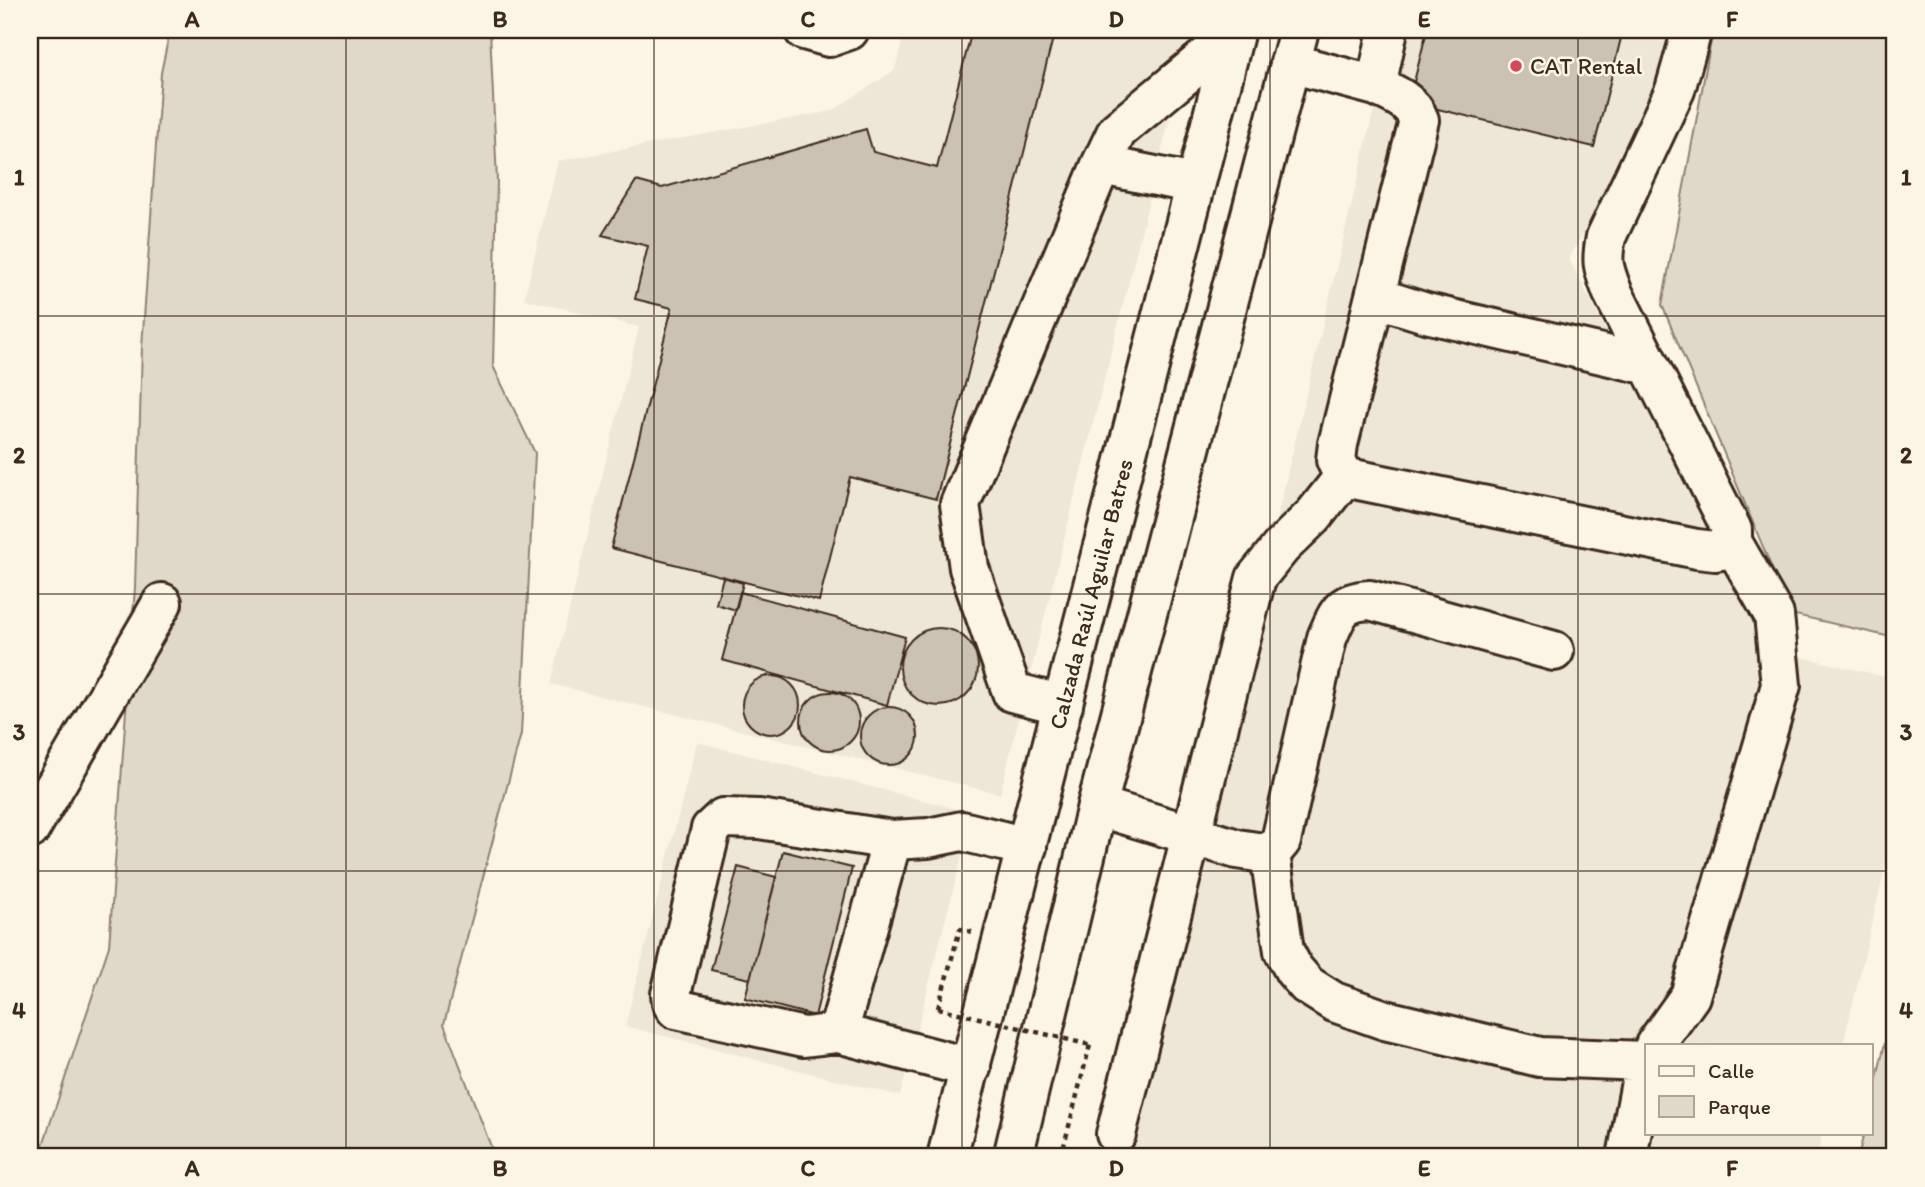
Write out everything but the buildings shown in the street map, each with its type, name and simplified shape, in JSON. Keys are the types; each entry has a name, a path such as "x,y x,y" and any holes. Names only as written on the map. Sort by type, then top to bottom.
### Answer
{"main road":[{"path":"804,30 829,37 849,30"},
{"path":"1376,86 1388,30"},
{"path":"1656,1044 1690,996 1781,685 1774,615 1732,542 1732,530 1612,291 1602,265 1606,237 1675,90 1692,30"},
{"path":"1063,705 1012,692 969,568 960,504 1117,131 1234,33"},
{"name":"Calzada Raúl Aguilar Batres","path":"947,1157 1234,33"},
{"path":"1013,1157 1097,806 1294,46 1402,98 1416,111 1419,120 1338,444 1336,460 1344,477"},
{"path":"1101,165 1195,184"},
{"path":"1375,297 1426,313 1649,365"},
{"path":"1344,477 1698,549 1727,549 1732,542"},
{"path":"1116,1133 1256,578 1282,546 1314,515 1344,477"},
{"path":"1554,651 1370,600 1354,601 1338,612 1327,638 1281,841 1270,854 1284,951 1294,970 1307,985 1334,1002 1385,1020 1540,1057 1645,1054"},
{"path":"30,829 162,603"},
{"path":"1097,806 1190,836 1237,849 1270,854"},
{"path":"971,1068 838,1033 804,1037 676,1009 671,994 711,829 723,818 760,818 892,840 928,838 962,831 1027,847"},
{"path":"838,1033 892,840"},
{"path":"1627,1157 1645,1073"}],"path":[{"path":"960,929 938,1008 1090,1045 1061,1157"}],"shaded area":[{"path":"905,30 1192,30 1000,794 551,684 639,327 524,299 558,161 832,111 895,70"},
{"path":"1393,30 1679,30 1670,75 1569,259 1772,650 1895,679 1895,826 1843,1044 1645,1044 1645,1134 1822,1134 1817,1157 1125,1157"},
{"path":"697,742 973,813 900,1096 625,1026"}],"green space":[{"path":"170,30 490,30 497,181 493,366 535,453 521,734 444,1024 495,1157 39,1157 109,946 135,587 142,347 161,73"},
{"path":"1713,30 1895,30 1895,638 1791,614 1662,305"},
{"path":"1895,999 1895,1157 1858,1157 1864,1134 1872,1134 1872,1100"}],"place":[{"name":"CAT Rental","path":"1516,66"}]}
